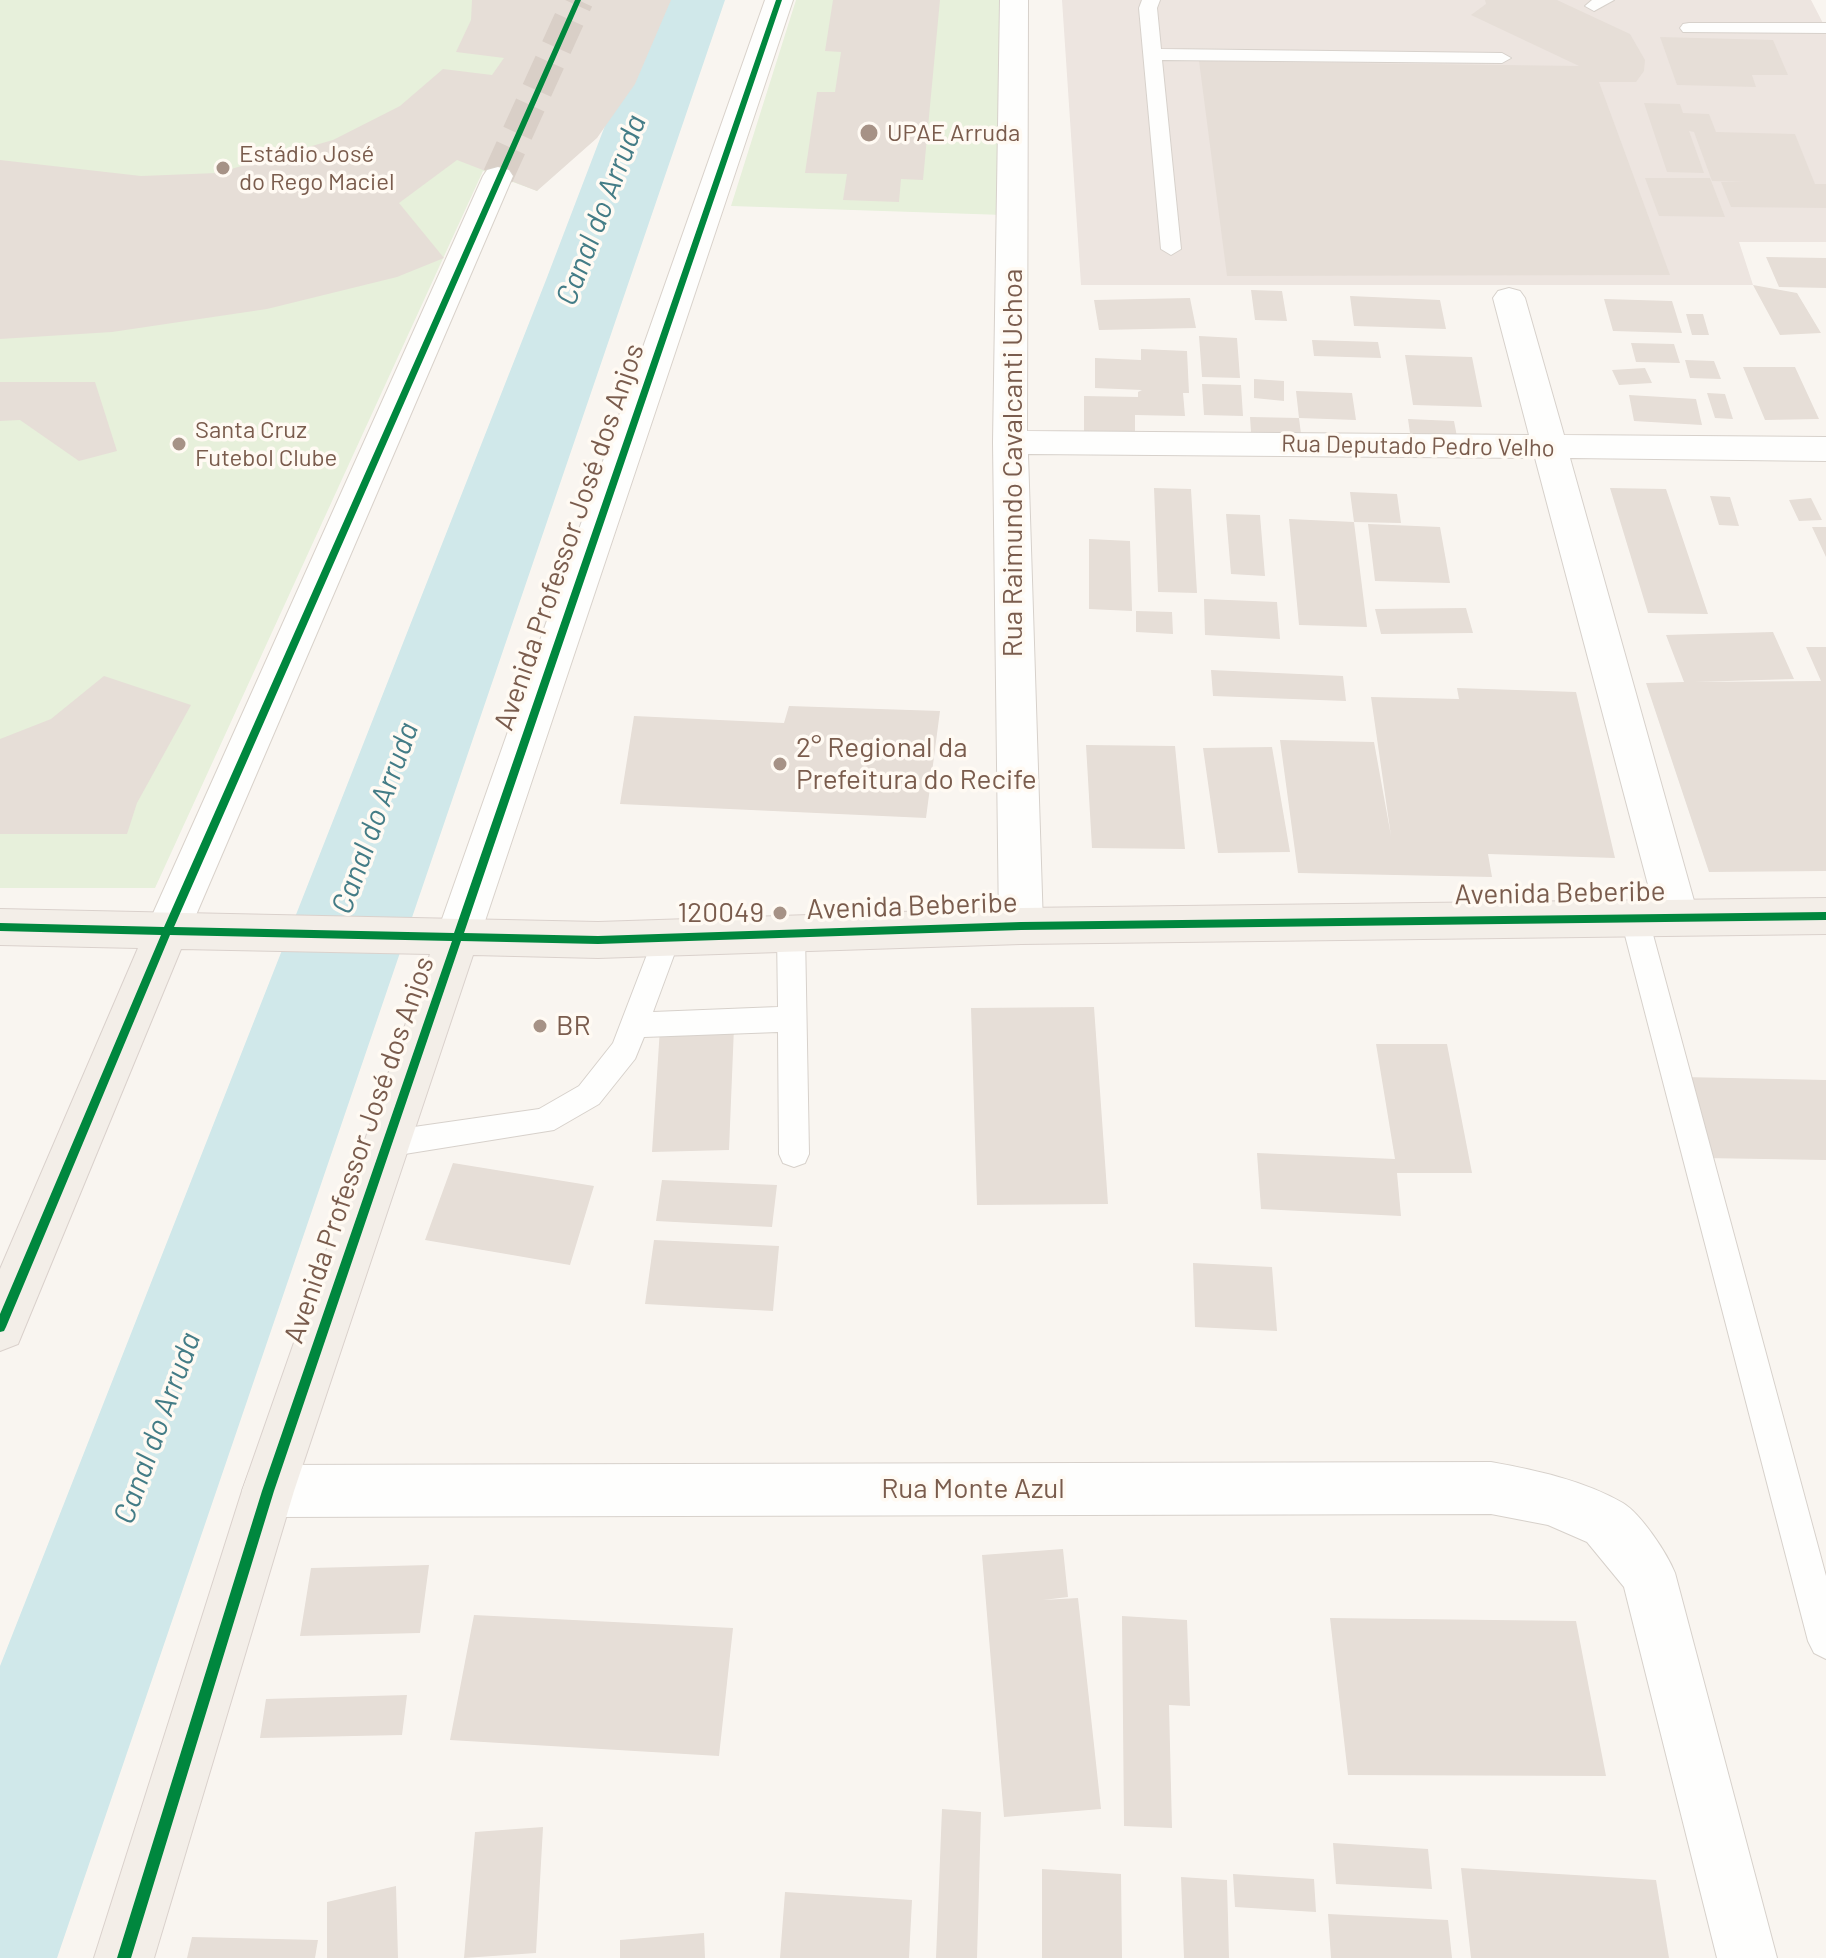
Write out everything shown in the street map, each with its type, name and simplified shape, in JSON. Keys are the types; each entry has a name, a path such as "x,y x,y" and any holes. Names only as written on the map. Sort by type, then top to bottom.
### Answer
{"main road":[{"name":"Avenida Beberibe","path":"0,927 433,938 666,939 1021,926 1677,915 1826,916"},
{"path":"0,1327 168,929"},
{"name":"Avenida Professor José dos Anjos","path":"124,1958 268,1491 386,1144 433,938"}],"street":[{"name":"Avenida Professor José dos Anjos","path":"433,938 779,0"},
{"name":"Rua Raimundo Cavalcanti Uchoa","path":"1014,0 1010,442 1021,926"},
{"path":"168,929 498,176"},
{"path":"1509,298 1677,915"},
{"name":"Rua Deputado Pedro Velho","path":"1010,442 1826,449"},
{"name":"Rua Monte Azul","path":"268,1491 1491,1488 1548,1499 1606,1523 1648,1573 1747,1958"}],"lane":[{"path":"1151,0 1148,8 1171,249"},
{"path":"1689,28 1826,28"},
{"path":"1152,54 1502,58"},
{"path":"1634,916 1826,1641"},
{"path":"791,934 794,1154"},
{"path":"386,1144 544,1121 589,1095 625,1050 666,939"},
{"path":"635,1025 792,1019"}],"shaded area":[{"path":"1062,0 1811,0 1826,29 1826,242 1739,242 1753,285 1081,285"}],"green space":[{"name":"Santa Cruz Futebol Clube","path":"0,0 671,0 537,191 483,171 155,888 0,888"},
{"path":"796,0 999,0 1004,215 731,206"}],"water":[{"name":"Canal do Arruda","path":"653,0 725,0 57,1958 0,1958 0,1666 546,280"}],"building":[{"path":"472,0 671,0 635,84 597,138 537,191 457,160 399,203 444,258 397,277 267,309 112,332 0,339 0,160 141,176 217,173 333,140 400,106 443,69 492,75 504,58 456,52 471,20"},
{"name":"UPAE Arruda","path":"833,0 940,0 923,180 901,179 899,202 843,200 847,174 805,173 817,92 835,92 841,52 825,51"},
{"path":"1485,0 1557,0 1630,34 1645,60 1644,71 1636,82 1599,82 1670,275 1227,276 1199,61 1579,66 1471,15 1486,4"},
{"path":"1660,37 1773,40 1788,75 1752,75 1756,87 1677,85"},
{"path":"1644,103 1680,104 1683,113 1709,114 1716,132 1795,134 1815,184 1826,184 1826,208 1731,207 1721,182 1744,182 1712,181 1694,132 1689,131 1704,173 1667,172"},
{"path":"1645,178 1710,178 1725,217 1659,216"},
{"path":"1766,257 1826,258 1826,288 1779,287"},
{"path":"1753,285 1797,293 1821,333 1780,335"},
{"path":"1251,290 1282,291 1287,321 1255,320"},
{"path":"1350,296 1440,300 1446,329 1354,326"},
{"path":"1190,298 1196,328 1099,330 1094,300"},
{"path":"1604,299 1672,301 1682,333 1613,331"},
{"path":"1686,314 1703,314 1709,335 1692,335"},
{"path":"1199,336 1237,338 1240,378 1202,377"},
{"path":"1312,340 1378,342 1381,358 1314,356"},
{"path":"1631,343 1674,344 1680,363 1636,362"},
{"path":"1141,349 1187,351 1189,393 1183,393 1185,416 1135,415 1135,435 1084,434 1084,396 1138,397 1138,392 1142,390 1095,388 1095,358 1141,360"},
{"path":"1405,355 1472,357 1482,407 1413,405"},
{"path":"1685,360 1714,361 1721,379 1690,378"},
{"path":"1743,367 1795,367 1819,419 1765,420"},
{"path":"1645,368 1652,383 1619,385 1612,370"},
{"path":"1254,379 1284,381 1284,401 1254,398"},
{"path":"0,382 95,382 117,451 79,461 20,420 0,421"},
{"path":"1202,384 1241,385 1243,416 1204,415"},
{"path":"1296,391 1352,393 1356,420 1299,418"},
{"path":"1707,393 1725,394 1733,419 1715,418"},
{"path":"1629,395 1696,399 1702,425 1634,421"},
{"path":"1250,417 1299,418 1301,434 1251,432"},
{"path":"1408,419 1454,421 1458,442 1411,440"},
{"path":"1154,488 1191,489 1197,593 1158,592"},
{"path":"1610,488 1666,489 1708,614 1648,613"},
{"path":"1350,492 1397,494 1401,523 1354,522"},
{"path":"1710,496 1730,497 1739,526 1719,525"},
{"path":"1811,498 1822,520 1799,521 1789,500"},
{"path":"1226,514 1260,515 1265,576 1231,574"},
{"path":"1289,519 1354,522 1367,627 1299,625"},
{"path":"1368,524 1440,527 1450,583 1375,581"},
{"path":"1812,527 1826,527 1826,557"},
{"path":"1089,539 1130,541 1132,611 1089,609"},
{"path":"1204,599 1277,602 1280,639 1205,635"},
{"path":"1466,608 1473,633 1381,634 1375,609"},
{"path":"1136,611 1172,612 1173,634 1136,632"},
{"path":"1773,632 1794,679 1694,682 1821,681 1806,647 1826,647 1826,871 1709,872 1646,683 1684,682 1666,635"},
{"path":"1211,670 1343,676 1346,701 1213,696"},
{"path":"104,676 191,705 137,803 127,834 0,834 0,739 51,719"},
{"path":"1457,688 1576,692 1615,858 1488,854 1492,877 1298,873 1280,740 1374,742 1391,836 1371,697 1459,699"},
{"name":"2° Regional da Prefeitura do Recife","path":"789,706 940,711 926,818 620,804 634,716 784,723"},
{"path":"1086,745 1175,746 1185,849 1092,848"},
{"path":"1272,747 1290,852 1218,853 1203,748"},
{"path":"1094,1007 1108,1204 977,1205 971,1008"},
{"path":"734,1027 729,1150 652,1152 660,1028"},
{"path":"1376,1044 1447,1044 1472,1173 1397,1173 1401,1216 1261,1209 1257,1153 1395,1159"},
{"path":"1682,1077 1826,1080 1826,1160 1703,1158"},
{"path":"453,1163 594,1186 570,1265 425,1240"},
{"path":"662,1180 777,1185 772,1227 656,1221"},
{"path":"654,1240 779,1246 773,1311 645,1304"},
{"path":"1193,1263 1272,1267 1277,1331 1195,1327"},
{"path":"1063,1549 1068,1597 1043,1600 1078,1598 1101,1809 1004,1817 982,1555"},
{"path":"429,1565 420,1633 300,1636 311,1568"},
{"path":"474,1615 733,1628 719,1756 450,1740"},
{"path":"1122,1616 1187,1620 1190,1706 1169,1705 1172,1828 1124,1826"},
{"path":"1330,1618 1576,1621 1606,1776 1348,1775"},
{"path":"407,1695 402,1735 260,1738 266,1699"},
{"path":"942,1809 981,1812 977,1958 936,1958"},
{"path":"543,1827 536,1953 464,1958 475,1832"},
{"path":"1333,1843 1428,1849 1432,1889 1336,1884"},
{"path":"1461,1868 1656,1880 1669,1958 1471,1958"},
{"path":"1042,1869 1121,1874 1122,1958 1042,1958"},
{"path":"1233,1874 1314,1879 1316,1912 1235,1907"},
{"path":"1181,1877 1227,1880 1229,1958 1184,1958"},
{"path":"396,1886 398,1958 327,1958 327,1902"},
{"path":"785,1892 912,1900 909,1958 780,1958"},
{"path":"1328,1914 1448,1920 1452,1958 1331,1958"},
{"path":"704,1933 705,1958 620,1958 620,1940"},
{"path":"192,1937 318,1940 315,1958 187,1958"}],"tunnel":[{"path":"498,176 578,0"}],"cycle path":[{"path":"0,1327 168,929 578,0"},
{"path":"124,1958 268,1491 779,0"},
{"path":"0,927 598,940 1021,926 1826,916"}],"place":[{"name":"UPAE Arruda","path":"869,133"},
{"name":"Estádio José do Rego Maciel","path":"223,168"},
{"name":"Santa Cruz Futebol Clube","path":"179,444"},
{"name":"2° Regional da Prefeitura do Recife","path":"780,764"},
{"name":"120049","path":"780,913"},
{"name":"BR","path":"540,1026"}]}
